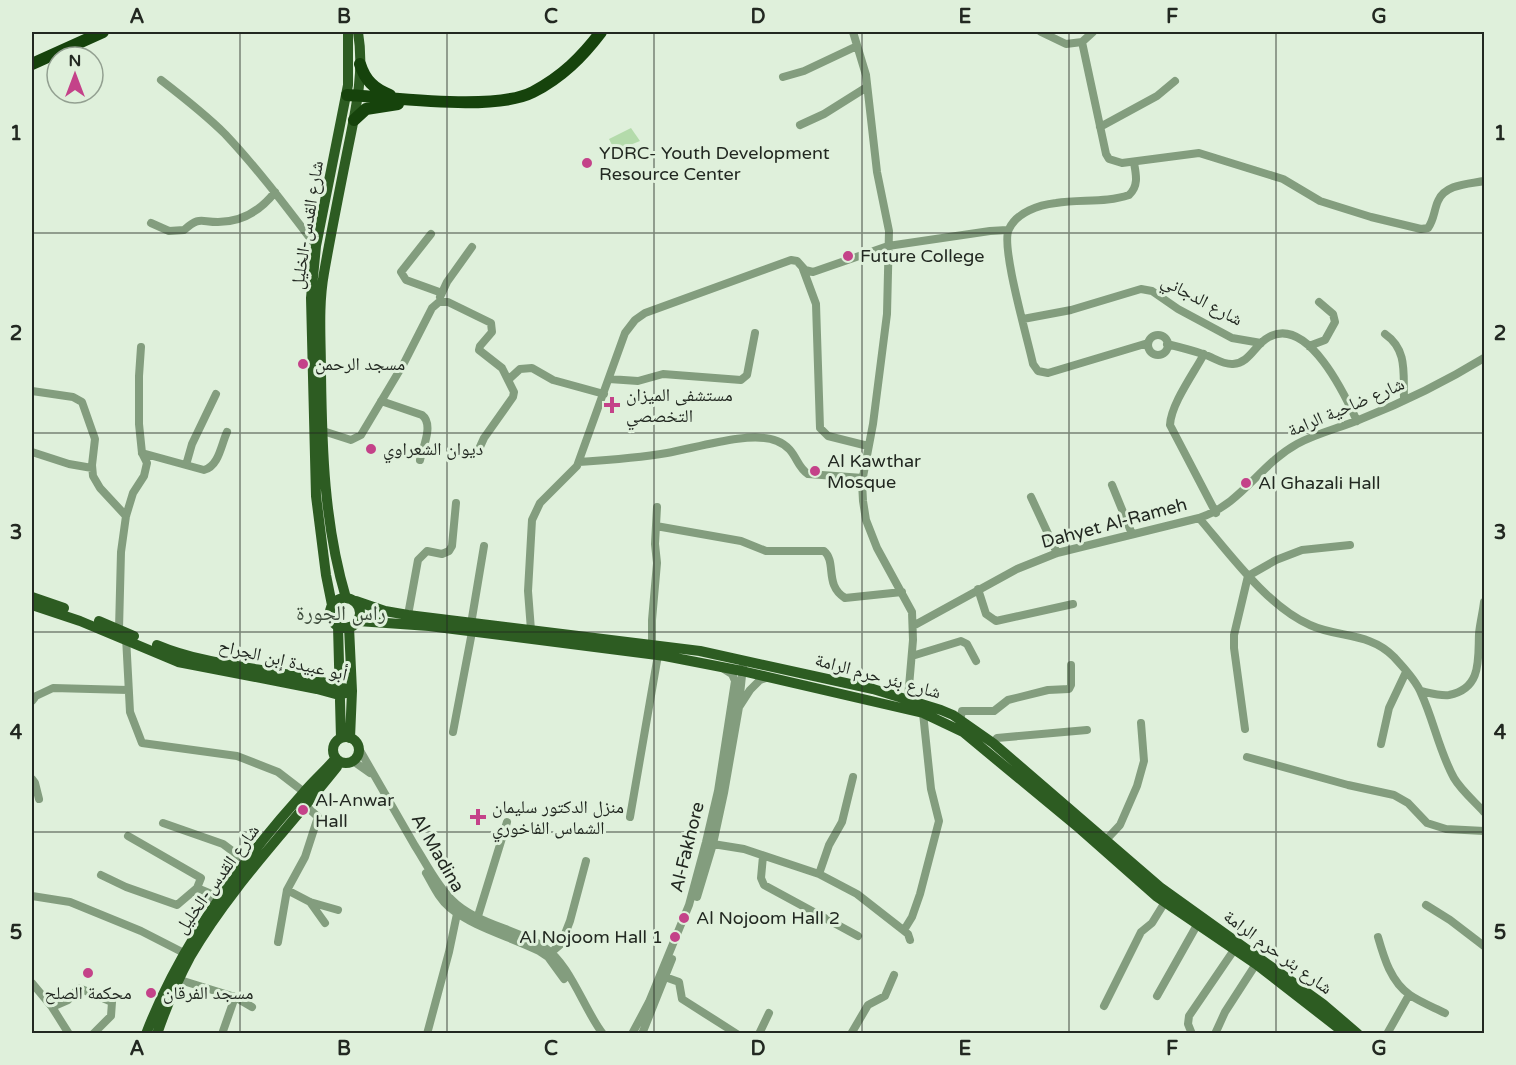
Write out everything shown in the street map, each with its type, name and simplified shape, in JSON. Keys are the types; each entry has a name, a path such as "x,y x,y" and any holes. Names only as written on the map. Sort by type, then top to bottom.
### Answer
{"highway":[{"path":"32,64 103,32"},
{"path":"352,95 472,102 511,99 533,92 551,82 575,63 601,32"},
{"path":"360,64 364,76 381,91 411,99"},
{"path":"354,120 366,109 411,99"}],"main road":[{"name":"شارع القدس-الخليل","path":"348,32 354,120 323,276 321,308 326,494 332,535 351,600"},
{"name":"شارع القدس-الخليل","path":"332,605 317,505 311,298 316,246 360,64 358,32"},
{"name":"أبو عبيدة إبن الجراح","path":"32,597 124,634"},
{"path":"343,627 358,621 360,611 351,600 339,599 330,609 331,619 343,627 352,691 349,741"},
{"name":"شارع بئر حرم الرامة","path":"351,600 385,611 472,628 655,650 740,670 908,698 941,710 993,743 1160,887 1314,997 1358,1034"},
{"name":"أبو عبيدة إبن الجراح","path":"32,605 196,658 278,672 339,691 352,691"},
{"name":"شارع بئر حرم الرامة","path":"358,621 531,630 655,650 922,713 963,732 1165,902 1256,964 1346,1034"},
{"path":"343,627 339,691 349,741 357,754 344,760 333,747 349,741"},
{"name":"شارع القدس-الخليل","path":"146,1034 184,953 215,904 304,792 344,760"},
{"name":"شارع القدس-الخليل","path":"157,1034 167,1005 190,958 221,910 248,873 344,760"},
{"path":"139,1034 160,1000"}],"street":[{"path":"853,32 867,87 878,172 889,231 887,314 873,424 863,478 866,520 877,548 912,612 914,626 908,698"},
{"path":"1041,32 1066,44 1082,42 1094,32"},
{"path":"1082,42 1100,127 1109,159 1114,162 1134,163 1199,153 1283,179 1320,201 1421,229 1428,228 1431,224 1438,201 1445,191 1485,181"},
{"path":"783,77 804,71 857,46"},
{"path":"161,80 224,133 275,192 316,246"},
{"path":"1100,127 1157,96 1175,81"},
{"path":"800,125 824,114 867,87"},
{"path":"803,269 813,272 888,246 978,232 1007,230 1025,213 1040,206 1129,195 1136,183 1134,163"},
{"path":"151,223 169,231 184,230 192,223 202,219 218,222 233,219 250,214 264,206 275,192"},
{"path":"1007,230 1012,280 1033,364 1037,370 1043,373 1077,365 1148,343"},
{"path":"431,234 401,272 406,280 442,293"},
{"path":"323,431 351,440 358,438 365,430 432,308 472,247"},
{"path":"531,630 528,591 532,520 540,503 572,473 579,462 625,333 640,316 790,260 797,261 803,269 816,304 820,428 828,436 868,446"},
{"name":"شارع الدجاني","path":"1023,319 1071,310 1144,289 1152,291 1178,309 1232,339 1261,342"},
{"path":"437,303 448,302 490,323 492,332 479,350 502,368 514,391 514,395 479,449"},
{"path":"1309,346 1326,340 1335,322 1333,314 1319,302"},
{"path":"609,379 638,381 663,374 742,380 748,373 755,333"},
{"path":"1167,344 1163,353 1157,354 1151,352 1148,343 1151,337 1163,336 1167,344 1204,354 1224,363 1236,364 1247,359 1269,336 1283,333 1294,336 1309,346 1340,384 1357,421"},
{"path":"1385,334 1394,340 1401,354 1404,399"},
{"path":"141,347 139,424 142,453 147,463 145,473 133,493 126,516 121,552 130,711 142,743 237,756 278,772 304,792"},
{"path":"1204,354 1177,404 1170,425 1216,513"},
{"name":"شارع ضاحية الرامة","path":"1199,518 1216,513 1235,499 1262,470 1296,444 1438,386 1485,358"},
{"path":"508,380 520,369 532,368 553,380 604,394"},
{"path":"32,391 73,397 82,402 95,439 92,468 98,484 126,516"},
{"path":"186,465 192,444 216,393"},
{"path":"381,401 427,420 428,426 420,460"},
{"path":"142,453 204,470 214,466 226,432"},
{"path":"579,462 666,453 718,442 763,437 774,439 787,446 803,471 808,474 863,478"},
{"path":"32,452 69,464 92,468"},
{"path":"1112,485 1132,534"},
{"path":"1031,497 1057,552"},
{"path":"408,615 418,560 427,551 442,554 449,551 452,546 456,503"},
{"path":"630,817 655,650 652,620 657,563 655,548 657,507"},
{"name":"Dahyet Al-Rameh","path":"914,626 978,589 1057,552 1199,518 1248,576 1286,611 1322,629 1363,638 1392,655 1421,691 1445,758 1456,781 1485,812"},
{"path":"656,526 741,541 766,551 824,551 828,555 832,583 836,591 845,598 902,592"},
{"path":"1245,729 1234,635 1248,576 1276,560 1302,550 1350,545"},
{"path":"453,732 484,546"},
{"path":"978,589 986,614 996,621 1073,604"},
{"path":"1421,691 1452,694 1466,687 1474,678 1478,670 1479,631 1485,602"},
{"path":"912,656 961,641 968,645 976,661"},
{"path":"960,721 962,711 994,711 1009,700 1048,690 1069,689 1071,665"},
{"path":"739,707 740,670"},
{"name":"Al-Fakhore","path":"633,1034 649,1002 689,905 718,791 740,670"},
{"path":"1381,744 1389,708 1406,672"},
{"name":"Al-Fakhore","path":"642,1034 693,907 713,844 739,707 760,680 769,677"},
{"path":"32,701 36,696 53,688 128,690"},
{"path":"904,930 912,917 920,894 939,821 931,789 922,713"},
{"path":"1105,841 1120,825 1137,786 1144,761 1141,723"},
{"path":"993,743 997,738 1087,730"},
{"path":"349,741 382,788"},
{"path":"1247,757 1348,785 1394,795 1408,803 1427,823 1446,829 1485,831"},
{"path":"344,760 369,772 382,788"},
{"path":"819,874 829,845 842,822 853,777"},
{"path":"32,778 39,799"},
{"name":"Al Madina","path":"382,788 417,857 443,900 548,954 596,1034"},
{"path":"278,942 287,890 305,857 318,817 306,806"},
{"path":"478,916 507,822"},
{"path":"163,823 224,844 247,862"},
{"path":"101,875 126,887 177,904 197,888 201,878 128,836"},
{"path":"713,844 744,849 819,874 857,894 904,930 910,940"},
{"path":"763,856 761,880 764,885 858,936"},
{"path":"548,954 561,944 567,929 585,861"},
{"path":"197,888 209,893 215,904"},
{"path":"287,890 310,902 338,910"},
{"path":"32,896 70,902 141,931 184,953"},
{"path":"310,902 325,923"},
{"path":"1104,1006 1141,932 1152,923 1165,902"},
{"path":"1426,905 1485,946"},
{"path":"427,1034 458,909"},
{"name":"Al Madina","path":"458,909 536,943 564,968 603,1034"},
{"path":"1158,996 1197,925"},
{"path":"1378,937 1384,958 1396,981 1409,995 1445,1013"},
{"path":"1192,1034 1188,1024 1189,1016 1234,950"},
{"path":"1215,1034 1225,1012 1256,964"},
{"path":"851,1034 868,1005 882,999 887,994 894,975"},
{"path":"665,977 679,982 682,999 737,1034"},
{"path":"180,980 236,997 252,1007"},
{"path":"32,982 52,1007 69,1034"},
{"path":"52,1007 68,1000 80,987 112,1002 111,1016 93,1034"},
{"path":"1387,1034 1409,995"},
{"path":"222,1034 236,997"},
{"path":"759,1034 768,1013"}],"green space":[{"path":"631,128 640,141 615,151 609,139"}],"place":[{"name":"YDRC- Youth Development Resource Center","path":"587,163"},
{"name":"Future College","path":"848,256"},
{"name":"مسجد الرحمن","path":"303,364"},
{"name":"مستشفى الميزان التخصصي","path":"612,405"},
{"name":"ديوان الشعراوي","path":"371,449"},
{"name":"Al Kawthar Mosque","path":"815,471"},
{"name":"Al Ghazali Hall","path":"1246,483"},
{"name":"Al-Anwar Hall","path":"303,810"},
{"name":"منزل الدكتور سليمان الشماس الفاخوري","path":"478,817"},
{"name":"Al Nojoom Hall 2","path":"684,918"},
{"name":"Al Nojoom Hall 1","path":"675,937"},
{"name":"محكمة الصلح","path":"88,973"},
{"name":"مسجد الفرقان","path":"151,993"}],"district":[{"name":"راس الجورة","path":"341,613"}]}
